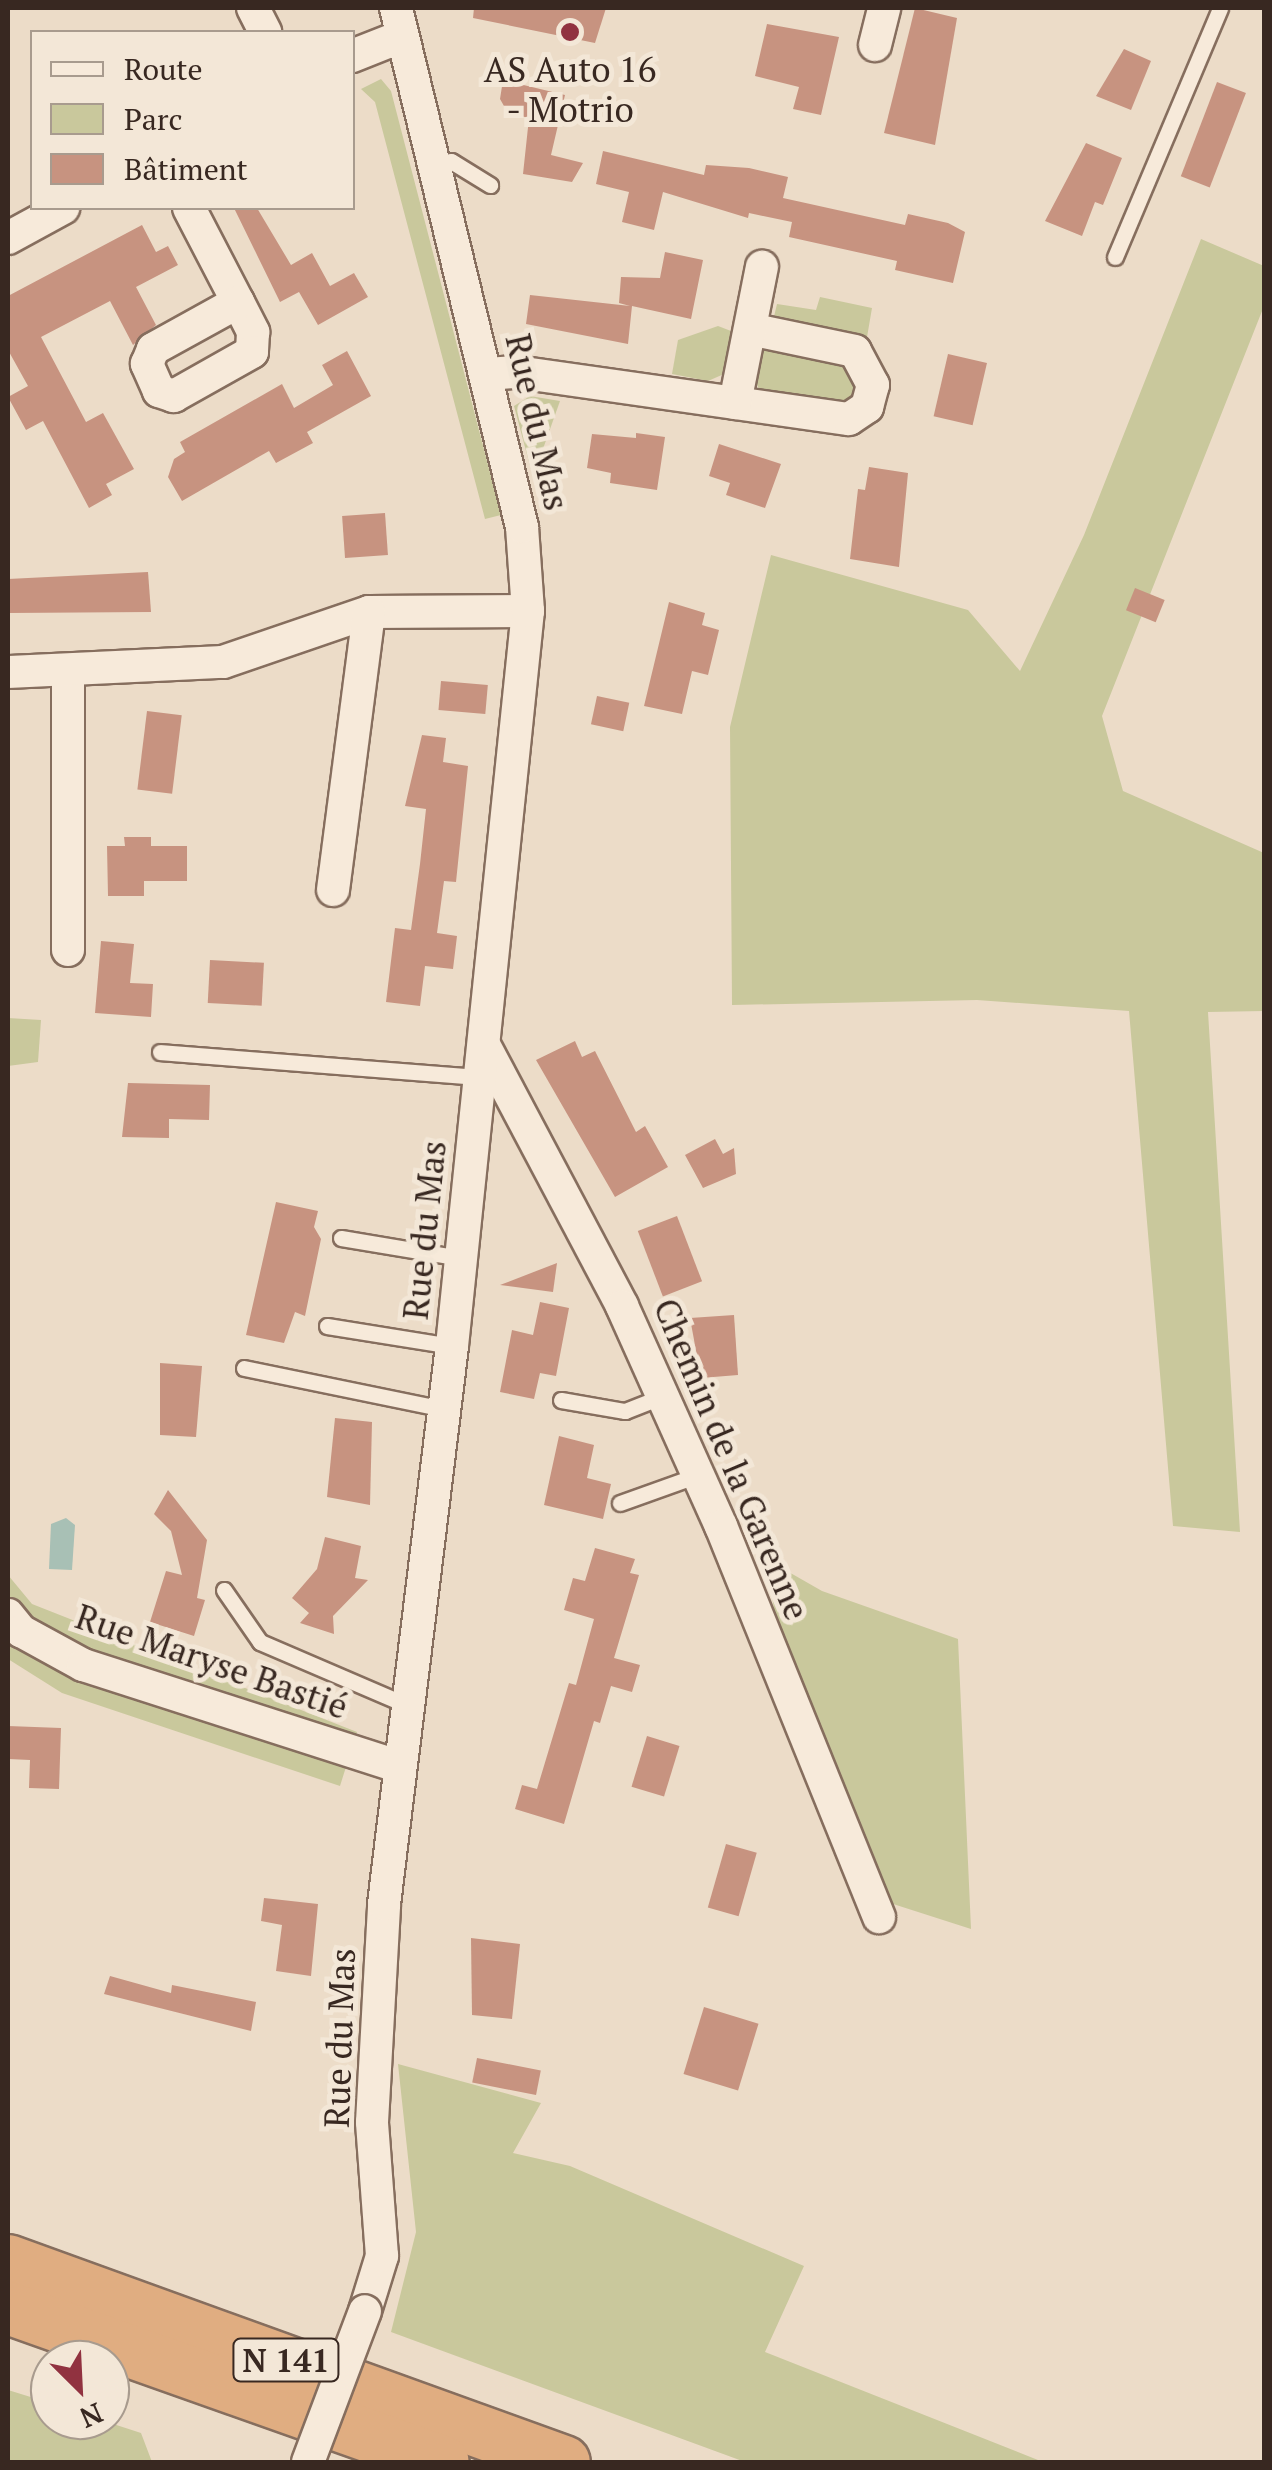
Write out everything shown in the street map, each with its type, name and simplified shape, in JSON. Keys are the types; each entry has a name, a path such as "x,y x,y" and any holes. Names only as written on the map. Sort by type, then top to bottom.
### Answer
{"highway":[{"name":"N 141","path":"8,2261 564,2462"},
{"name":"N 141","path":"8,2308 442,2462"}],"street":[{"path":"253,8 265,30"},
{"path":"875,45 884,8"},
{"path":"355,54 398,22"},
{"name":"Rue du Mas","path":"308,2462 382,2256 373,2068 400,1767 462,1258 528,611 522,527 398,22"},
{"path":"8,238 59,210"},
{"path":"190,210 238,302"},
{"path":"735,404 762,266"},
{"path":"486,374 517,372 849,419 868,406 873,384 869,366 855,351 750,329"},
{"path":"8,672 223,662 369,612 528,611"},
{"path":"333,890 369,612"},
{"path":"68,671 68,950"},
{"name":"Chemin de la Garenne","path":"482,1061 662,1396 698,1474 879,1917"},
{"name":"Rue Maryse Bastié","path":"12,1627 83,1665 400,1767"}],"lane":[{"path":"1115,257 1220,8"},
{"path":"433,164 451,162 490,185"},
{"path":"160,1052 482,1061"},
{"path":"341,1238 462,1258"},
{"path":"328,1326 452,1346"},
{"path":"244,1368 444,1409"},
{"path":"561,1400 625,1411 662,1396"},
{"path":"620,1503 698,1474"},
{"path":"224,1590 260,1642 407,1705"}],"green space":[{"path":"381,79 391,91 501,515 485,519 375,102 361,89"},
{"path":"1201,239 1264,266 1264,306 1102,716 1123,791 1264,853 1264,1011 1208,1012 1240,1532 1173,1526 1129,1011 977,1000 732,1005 730,727 771,555 968,610 1020,671 1084,535"},
{"path":"820,297 872,308 866,343 772,325 777,304 816,310"},
{"path":"718,326 731,331 724,374 708,381 672,374 678,340"},
{"path":"759,344 853,365 857,394 843,401 760,391 750,370"},
{"path":"530,396 560,401 533,477 514,406"},
{"path":"8,1018 41,1020 38,1062 8,1066"},
{"path":"766,1559 822,1591 958,1639 971,1929 890,1903 777,1627"},
{"path":"8,1575 32,1604 357,1732 340,1786 62,1693 8,1659"},
{"path":"398,2064 541,2103 513,2153 570,2166 804,2266 765,2352 1043,2462 745,2462 391,2332 416,2232"},
{"path":"8,2390 30,2397 30,2440 130,2440 130,2429 141,2433 152,2462 8,2462"}],"shaded area":[{"path":"66,1518 75,1525 72,1570 49,1569 51,1524"}],"building":[{"name":"AS Auto 16 - Motrio","path":"474,8 606,8 595,43 473,18"},
{"path":"915,8 957,18 935,145 884,133"},
{"path":"767,24 839,37 821,115 793,109 799,87 755,76"},
{"path":"1124,49 1151,61 1131,110 1096,96"},
{"path":"503,80 565,95 551,155 583,163 572,182 523,174 529,118 508,113 500,99"},
{"path":"1217,82 1246,93 1210,187 1181,176"},
{"path":"1086,143 1122,158 1103,205 1095,202 1082,236 1045,221"},
{"path":"603,151 704,175 706,165 749,168 788,177 783,198 905,225 908,214 948,223 965,232 953,283 895,270 897,261 789,237 792,222 749,213 748,218 663,192 654,230 622,222 629,192 596,184"},
{"path":"235,210 258,210 291,265 312,253 330,286 354,273 368,297 318,325 299,292 280,302"},
{"path":"142,225 156,252 168,246 178,265 136,287 156,325 133,345 110,301 41,337 86,422 103,413 134,469 106,484 112,495 89,508 43,421 26,430 8,397 28,386 8,350 8,296"},
{"path":"665,252 703,260 691,319 632,306 628,344 526,324 530,295 630,306 619,303 621,277 660,278"},
{"path":"347,351 371,396 307,432 313,443 276,463 269,451 182,501 168,477 174,459 185,452 180,442 282,384 294,408 333,385 322,365"},
{"path":"948,354 987,363 973,425 934,416"},
{"path":"636,433 665,437 657,490 610,483 611,473 587,468 592,434 636,438"},
{"path":"719,444 781,464 765,508 726,495 730,483 709,476"},
{"path":"869,467 908,473 899,567 850,559 858,489 865,490"},
{"path":"385,513 388,555 345,558 342,516"},
{"path":"148,572 151,612 8,613 8,579"},
{"path":"1135,588 1165,600 1156,622 1126,610"},
{"path":"669,602 705,613 702,625 719,630 708,675 692,671 682,714 644,706"},
{"path":"441,681 488,685 485,714 438,710"},
{"path":"597,696 629,703 623,731 591,724"},
{"path":"147,711 182,715 172,794 137,789"},
{"path":"422,735 446,738 443,762 468,766 456,882 444,881 437,933 457,936 453,969 425,966 420,1006 386,1002 395,928 411,930 420,864 426,809 405,806"},
{"path":"124,837 151,837 151,846 187,846 187,881 144,881 144,896 108,896 107,846 125,846"},
{"path":"101,941 134,944 130,983 153,984 151,1017 95,1013"},
{"path":"210,960 264,963 262,1006 208,1003"},
{"path":"575,1041 582,1057 595,1051 636,1132 645,1126 668,1167 615,1197 536,1060"},
{"path":"128,1083 210,1085 209,1120 169,1119 169,1138 122,1137"},
{"path":"715,1139 723,1154 734,1148 736,1174 703,1188 685,1155"},
{"path":"276,1202 318,1211 314,1227 321,1239 305,1316 295,1312 284,1343 246,1335"},
{"path":"677,1216 702,1281 663,1296 638,1231"},
{"path":"557,1263 553,1292 500,1285"},
{"path":"540,1302 569,1308 556,1376 540,1373 534,1399 500,1392 512,1330 533,1335"},
{"path":"734,1315 738,1375 701,1378 690,1318"},
{"path":"160,1363 202,1366 196,1437 160,1435"},
{"path":"335,1418 372,1422 370,1505 327,1497"},
{"path":"559,1436 594,1445 587,1478 611,1484 603,1519 544,1505"},
{"path":"168,1490 207,1540 197,1598 205,1600 194,1636 150,1622 166,1571 182,1575 171,1531 154,1514"},
{"path":"325,1537 361,1546 355,1578 368,1580 333,1616 334,1634 300,1623 309,1613 292,1598 317,1569"},
{"path":"595,1548 635,1559 630,1573 639,1575 614,1658 640,1665 632,1692 611,1686 600,1723 594,1721 564,1824 515,1809 522,1785 537,1789 569,1683 576,1685 594,1619 564,1610 573,1578 585,1581"},
{"path":"8,1726 61,1728 59,1789 29,1788 30,1760 8,1759"},
{"path":"647,1736 680,1746 664,1797 632,1787"},
{"path":"726,1844 757,1853 739,1916 708,1907"},
{"path":"264,1898 318,1904 311,1976 276,1971 282,1925 261,1921"},
{"path":"471,1938 520,1944 512,2019 472,2015"},
{"path":"110,1976 171,1993 172,1985 256,2002 251,2031 104,1994"},
{"path":"704,2007 759,2024 738,2091 684,2074"},
{"path":"477,2058 541,2070 536,2095 472,2083"}],"place":[{"name":"AS Auto 16 - Motrio","path":"570,32"}]}
